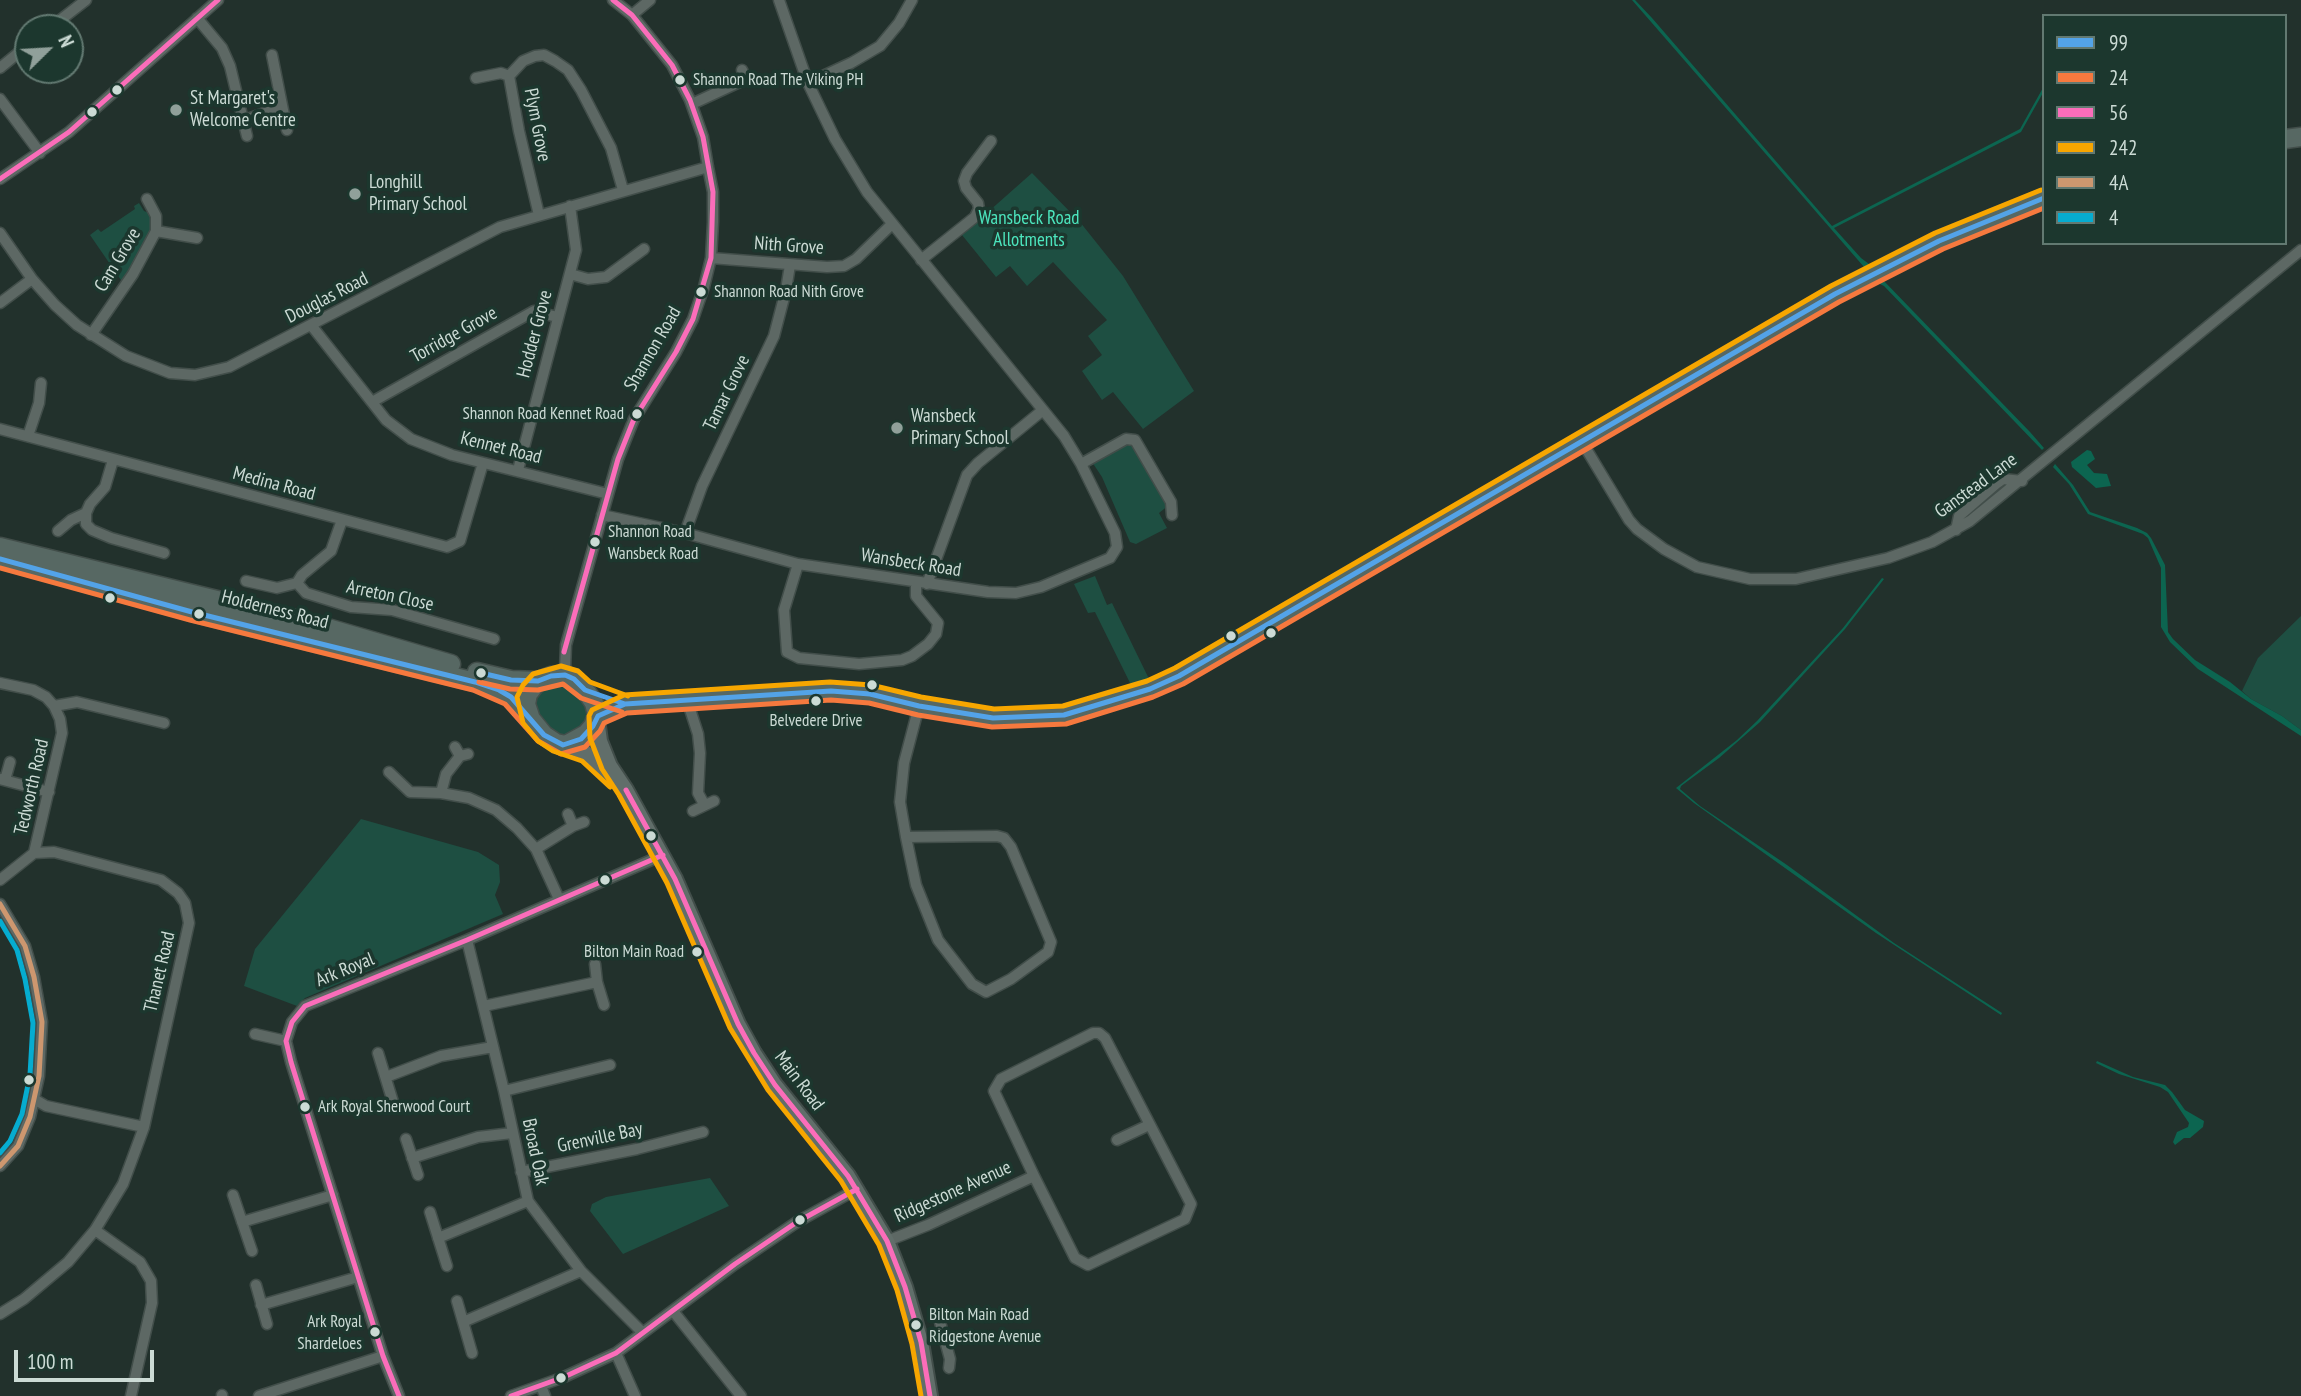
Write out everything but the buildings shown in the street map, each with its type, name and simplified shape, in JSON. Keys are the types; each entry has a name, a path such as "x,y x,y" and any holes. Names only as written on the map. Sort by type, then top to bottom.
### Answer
{"highway":[{"path":"625,704 557,675 539,681 526,699 531,719 544,735 556,743 566,745 586,734 604,712 625,704 831,691 870,694 919,706 993,718 1064,715 1150,689 1186,672 1870,275 1969,228 2042,199"},
{"name":"Holderness Road","path":"0,547 307,622 492,676 539,681"},
{"name":"Holderness Road","path":"0,559 192,612 475,681 504,693 517,702 531,719"},
{"path":"579,685 594,703 597,719"}],"main road":[{"name":"Main Road","path":"597,719 603,750 610,765 663,855 754,1053 857,1189 887,1241 905,1287 921,1342 930,1396"},
{"name":"Main Road","path":"566,745 590,756 626,790"}],"street":[{"path":"0,178 69,132 218,0"},
{"name":"Shannon Road","path":"539,681 553,668 564,652 618,459 634,419 676,352 693,318 704,287 710,258 713,192 703,137 692,104 672,65 632,15 613,0"},
{"path":"632,15 650,0"},
{"name":"Wansbeck Road","path":"602,515 685,533 798,564 988,592 1016,593 1041,587 1110,558 1117,547 1115,533 1064,436 892,224 859,179 835,139 808,83 793,47 779,0"},
{"path":"808,83 880,46 899,23 912,0"},
{"path":"65,14 78,2"},
{"path":"197,18 222,48 245,120 247,136"},
{"path":"272,55 287,130"},
{"name":"Plym Grove","path":"538,215 509,76 523,61 535,56 544,55 568,70 600,123 614,157 623,190"},
{"path":"0,68 14,56"},
{"path":"692,104 746,79 742,70"},
{"path":"476,78 501,73 509,76"},
{"path":"0,99 40,153"},
{"path":"245,120 282,107"},
{"path":"921,260 975,217 979,209 978,203 964,181 991,141"},
{"name":"Douglas Road","path":"0,233 32,279 55,305 91,335 126,356 170,373 195,375 229,368 500,227 708,167"},
{"name":"Cam Grove","path":"91,335 133,274 156,231 156,216 147,199"},
{"name":"Hodder Grove","path":"518,470 576,250 570,206"},
{"name":"Nith Grove","path":"710,258 790,265 844,266 856,259 892,224"},
{"path":"156,231 197,237"},
{"path":"570,274 588,279 606,277 644,249"},
{"name":"Ganstead Lane","path":"1582,442 1637,529 1664,549 1697,567 1750,579 1796,579 1840,571 1899,554 1956,530 2022,481 2301,250"},
{"name":"Tamar Grove","path":"685,533 702,486 774,336 790,265"},
{"path":"0,303 32,279"},
{"name":"Torridge Grove","path":"372,402 534,311 557,317"},
{"name":"Kennet Road","path":"311,325 386,420 411,439 452,455 608,494"},
{"path":"28,436 39,403 41,383"},
{"path":"927,583 967,475 1043,410"},
{"name":"Medina Road","path":"0,429 447,547 460,541 483,463"},
{"path":"1081,464 1126,439 1135,440 1171,502 1172,515"},
{"path":"113,460 105,487 86,513 86,524 92,530 158,554"},
{"path":"58,531 71,520 86,513"},
{"path":"246,581 277,588 298,583 302,575 331,551 342,520"},
{"path":"798,564 784,610 788,652 799,658 859,664 902,660 912,656 936,634 938,623 916,596 916,583"},
{"name":"Arreton Close","path":"298,583 306,593 351,607 391,610 480,639 494,639"},
{"path":"564,652 565,670 579,685"},
{"path":"0,683 33,690 46,697 54,706 77,702 164,723"},
{"path":"687,699 698,734 698,793 709,802 693,811"},
{"name":"Tedworth Road","path":"0,880 34,853 62,733 54,706"},
{"path":"906,837 1004,838 1011,847 1051,942 1048,952 1011,979 986,992 972,984 938,940 916,886 906,837 900,802 904,763 919,706"},
{"path":"441,793 446,774 461,752"},
{"path":"10,762 3,779 49,792"},
{"path":"390,772 410,792 441,793 469,798 496,810 536,849 559,899"},
{"path":"568,814 573,826"},
{"path":"536,849 584,822"},
{"name":"Thanet Road","path":"0,1314 24,1299 68,1262 96,1230 123,1184 144,1127 189,923 185,903 178,893 161,880 54,852 34,853"},
{"name":"Ark Royal","path":"286,1041 292,1022 305,1006 467,940 663,855"},
{"path":"0,904 24,946 34,977 42,1022 39,1076 34,1099 18,1146 0,1166"},
{"name":"Broad Oak","path":"467,940 528,1201 581,1271 643,1333"},
{"path":"595,964 604,1005"},
{"path":"484,1006 597,982"},
{"name":"Ridgestone Avenue","path":"1093,1033 1099,1033 1105,1038 1191,1204 1185,1219 1088,1265 1075,1258 1034,1176 994,1091 1001,1079 1093,1033"},
{"path":"256,1034 286,1041 358,1278 399,1396"},
{"path":"386,1077 441,1056 493,1047"},
{"path":"378,1053 394,1102"},
{"path":"504,1091 598,1063 610,1065"},
{"path":"34,1099 46,1106 144,1127"},
{"path":"1114,1142 1149,1125"},
{"name":"Grenville Bay","path":"521,1172 633,1150 684,1131 703,1132"},
{"path":"412,1158 478,1137 512,1133"},
{"path":"406,1139 418,1175"},
{"name":"Ridgestone Avenue","path":"887,1241 1034,1176"},
{"path":"511,1396 543,1391 616,1353 708,1283 797,1222 857,1189"},
{"path":"233,1195 252,1251"},
{"path":"242,1222 333,1195"},
{"path":"438,1238 528,1201"},
{"path":"430,1212 447,1266"},
{"path":"96,1230 140,1262 151,1281 152,1303 131,1396"},
{"path":"463,1322 581,1271"},
{"path":"261,1305 358,1278"},
{"path":"256,1285 267,1324"},
{"path":"457,1301 472,1353"},
{"path":"673,1311 741,1396"},
{"path":"940,1322 950,1359 949,1368"},
{"path":"616,1353 635,1396"},
{"path":"259,1396 383,1356"}],"green space":[{"name":"Wansbeck Road Allotments","path":"1032,173 1080,222 1123,276 1194,391 1143,429 1113,392 1102,400 1082,371 1102,355 1088,336 1107,320 1053,262 1027,286 1010,266 996,277 962,235"},
{"path":"139,203 144,211 152,214 152,233 123,283 90,235 98,229 101,232 135,209 134,206"},
{"path":"1128,444 1136,447 1169,505 1159,513 1167,528 1136,544 1130,542 1102,477 1092,462"},
{"path":"1095,576 1107,605 1112,603 1150,681 1132,687 1095,612 1088,613 1074,584"},
{"path":"2301,616 2301,730 2242,691 2258,658"},
{"path":"556,681 576,689 590,715 577,736 557,737 534,709 535,698 541,688"},
{"path":"361,819 478,852 499,865 500,882 495,895 503,914 305,998 297,1006 244,986 255,949"},
{"path":"710,1178 729,1206 623,1254 590,1211 592,1204 606,1197"}],"shaded area":[{"path":"1632,0 1652,18 1832,226 2020,129 2042,90 2042,95 2021,132 1834,228 1869,264 1864,267"},
{"path":"1882,279 2030,432 2044,448 2042,450 1884,286 1876,282"},
{"path":"2087,450 2091,451 2095,459 2087,465 2094,473 2107,474 2111,486 2096,488 2072,467 2071,462"},
{"path":"2055,464 2073,485 2090,512 2137,528 2151,538 2165,565 2168,632 2173,639 2195,660 2301,730 2301,736 2198,669 2170,642 2161,627 2161,568 2148,538 2088,514 2069,484 2053,467"},
{"path":"1882,578 1884,579 1845,629 1760,722 1680,789 1700,806 1894,943 2002,1013 2001,1015 1876,933 1694,803 1676,788 1757,721 1843,628"},
{"path":"2097,1061 2133,1077 2165,1085 2185,1110 2204,1121 2203,1127 2190,1138 2184,1138 2175,1145 2173,1142 2177,1132 2188,1127 2189,1123 2168,1092 2119,1074 2096,1063"}],"transit line":[{"name":"56","path":"0,179 69,132 218,0"},
{"name":"56","path":"564,652 618,459 634,419 676,352 693,319 711,258 713,192 703,137 690,100 672,65 632,15 613,0"},
{"name":"242","path":"921,1396 912,1344 897,1290 879,1245 841,1181 768,1090 730,1028 667,883 602,769 590,738 589,716 592,710 624,695 830,682 871,685 921,697 994,709 1063,706 1147,681 1175,668 1831,286 1935,233 2041,190"},
{"name":"99","path":"0,559 192,612 475,682 511,697 544,735 563,745 581,739 598,716 625,704 831,691 870,694 919,706 993,718 1064,715 1150,689 1179,676 1835,294 1939,241 2042,199"},
{"name":"24","path":"0,568 190,620 473,690 505,704 538,741 561,754 585,747 604,723 627,713 831,700 869,703 918,715 992,727 1066,724 1153,697 1183,684 1839,302 1943,249 2042,209"},
{"name":"242","path":"610,787 582,761 553,751 538,741 523,723 517,697 533,674 561,666 578,671 590,682 628,696"},
{"name":"99","path":"481,673 511,680 538,681 565,675 574,679 585,690 625,704"},
{"name":"24","path":"479,682 510,689 538,690 563,684 581,698 622,712"},
{"name":"56","path":"626,790 675,879 738,1024 754,1053 775,1085 848,1176 887,1241 905,1287 921,1342 930,1396"},
{"name":"56","path":"399,1396 383,1356 291,1062 286,1041 292,1022 305,1006 467,940 663,855"},
{"name":"4A","path":"0,904 25,946 42,1022 39,1076 30,1117 18,1146 0,1166"},
{"name":"4","path":"0,921 17,950 33,1023 30,1075 22,1114 10,1141 0,1153"},
{"name":"56","path":"511,1396 564,1377 616,1353 735,1264 797,1222 857,1189"}],"place":[{"name":"Shannon Road The Viking PH","path":"680,80"},
{"name":"St Margaret's Welcome Centre","path":"176,110"},
{"name":"Longhill Primary School","path":"355,194"},
{"name":"Shannon Road Nith Grove","path":"701,292"},
{"name":"Shannon Road Kennet Road","path":"637,414"},
{"name":"Wansbeck Primary School","path":"897,428"},
{"name":"Shannon Road Wansbeck Road","path":"595,542"},
{"name":"Belvedere Drive","path":"816,701"},
{"name":"Bilton Main Road","path":"697,952"},
{"name":"Ark Royal Sherwood Court","path":"305,1107"},
{"name":"Bilton Main Road Ridgestone Avenue","path":"916,1325"},
{"name":"Ark Royal Shardeloes","path":"375,1332"}]}
